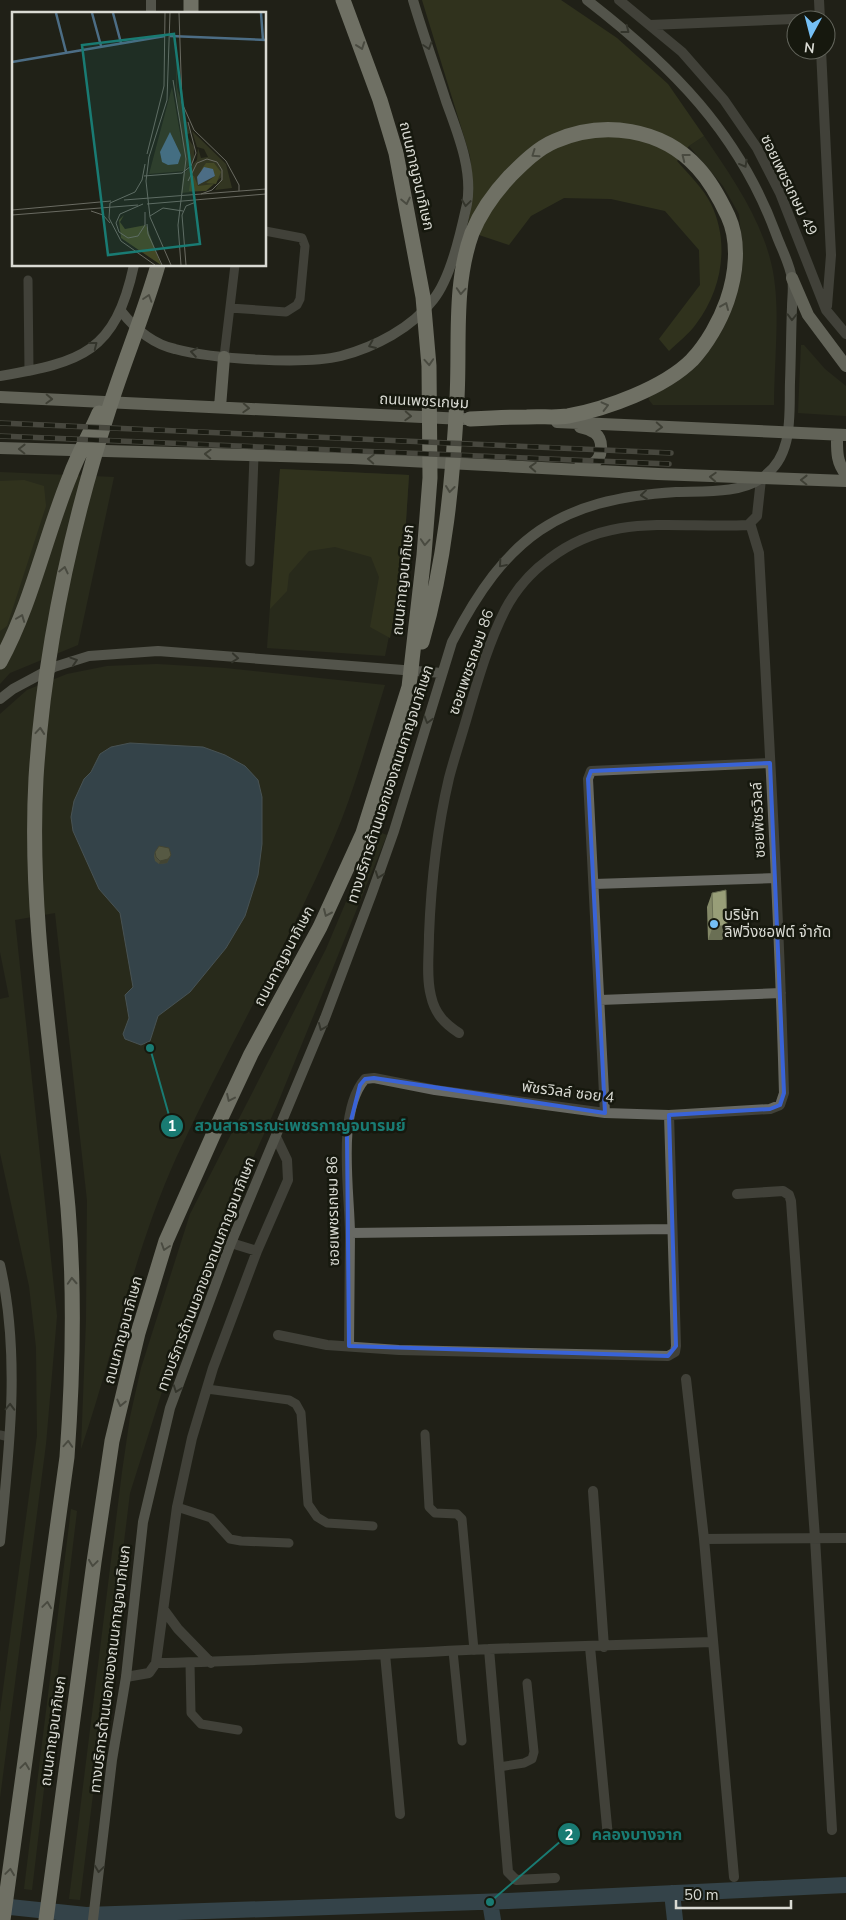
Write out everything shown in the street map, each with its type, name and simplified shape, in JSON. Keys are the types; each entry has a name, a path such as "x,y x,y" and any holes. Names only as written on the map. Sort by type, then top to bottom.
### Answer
{"highway":[{"name":"ถนนกาญจนาภิเษก","path":"46,1920 58,1818 112,1442 138,1333 166,1242 251,1054 320,927 363,834 408,687 421,585 430,478 429,366 424,307 413,236 396,152 380,100 344,0"},
{"path":"408,687 428,622 443,548 452,481 457,398 458,324 462,273 472,233 493,194 526,160 552,141 581,132 613,129 640,133 662,141 698,167 717,194 731,224 735,252 733,282 726,305 710,336 692,360 657,384 613,404 566,416 470,419"},
{"name":"ถนนกาญจนาภิเษก","path":"3,1920 67,1457 72,1385 73,1299 68,1210 38,934 36,780 45,689 62,577 95,454 158,266"},
{"path":"0,662 14,637 70,476 134,341"}],"main road":[{"path":"121,311 130,323 149,338 175,349 224,357 296,360 340,356 375,345 406,325 434,300 448,272 467,202 467,176 461,146 413,0"},
{"name":"ทางบริการด้านนอกของถนนกาญจนาภิเษก","path":"93,1920 112,1760 126,1677 143,1522 170,1408 231,1243 325,1018 391,840 452,642 467,613 494,573 512,553 553,522 587,506 608,500 737,487 761,479 772,470 783,454 788,433 792,278 763,200 736,150 714,120 669,70 631,34 587,0"},
{"path":"0,376 53,367 81,355 102,339 121,311 134,266"},
{"path":"792,278 808,315 846,366"},
{"path":"220,407 224,357"},
{"name":"ถนนเพชรเกษม","path":"0,397 842,435"},
{"path":"568,422 594,432 602,446 597,461 591,465 568,468"},
{"path":"842,435 837,457 840,466 846,474"},
{"path":"0,448 568,468 761,479 846,481"},
{"path":"0,699 13,689 54,667 89,656 158,651 442,673"},
{"path":"0,1265 4,1285 10,1346 0,1542"}],"street":[{"name":"ซอยเพชรเกษม 49","path":"619,0 682,52 724,100 758,148 780,192 826,310 846,334"},
{"path":"650,25 786,20"},
{"path":"821,60 831,255 826,310"},
{"path":"750,523 757,516 761,479"},
{"name":"ซอยเพชรเกษม 86","path":"459,1033 444,1023 431,996 429,954 432,882 449,779 480,675 506,609 525,581 547,560 573,542 605,530 678,523 738,526 750,523"},
{"name":"ซอยพัชรวิลล์","path":"750,523 759,553 781,994 784,1093 780,1105 770,1109"},
{"path":"605,1113 588,779 591,772 770,763"},
{"path":"594,884 776,878"},
{"path":"600,1000 781,994"},
{"name":"ซอยเพชรเกษม 86","path":"349,1346 350,1233 347,1136 355,1097 365,1078"},
{"name":"พัชรวิลล์ ซอย 4","path":"365,1078 374,1078 435,1090 605,1113 669,1115 770,1109"},
{"path":"278,1335 326,1345 399,1350 668,1356 674,1352 676,1346 669,1115"},
{"path":"126,1677 148,1673 156,1663 177,1506 192,1438 207,1389 258,1251 288,1180 287,1160 276,1137"},
{"path":"737,1194 783,1191 789,1195 792,1201 815,1538 832,1830"},
{"path":"350,1233 672,1230"},
{"path":"231,1243 258,1251"},
{"path":"686,1379 704,1539 734,1877"},
{"path":"593,1491 604,1647"},
{"path":"704,1539 846,1538"},
{"path":"164,1610 178,1629 211,1663"},
{"path":"156,1663 211,1663 489,1649 604,1647 712,1642"},
{"path":"590,1647 608,1836"},
{"path":"489,1649 508,1872 516,1880 555,1878"},
{"path":"385,1654 400,1814"}],"lane":[{"path":"230,308 286,312 297,305 300,299 305,246 302,238 266,231"},
{"path":"224,357 235,266"},
{"path":"28,280 29,371"},
{"path":"250,562 254,456"},
{"path":"207,1389 288,1400 296,1404 300,1413 308,1504 317,1517 328,1523 373,1526"},
{"path":"425,1434 429,1507 435,1513 457,1514 462,1519 474,1650"},
{"path":"177,1506 211,1518 230,1538 242,1542 288,1543"},
{"path":"453,1651 462,1741"},
{"path":"190,1663 192,1713 202,1724 238,1730"},
{"path":"499,1767 524,1763 532,1759 534,1752 527,1683"}],"highlighted area":[{"path":"770,763 784,1093 780,1105 770,1109 669,1115 676,1346 668,1356 349,1346 347,1136 360,1085 365,1079 374,1078 605,1113 588,779 591,771"}],"green space":[{"path":"422,0 561,0 617,38 668,84 704,136 689,146 677,161 700,187 711,204 717,219 721,250 717,281 705,311 690,331 669,351 659,339 700,285 699,250 665,211 611,199 564,198 531,216 509,245 467,231 473,192 470,156"},
{"path":"704,136 749,207 766,246 772,266 777,315 774,405 653,405 649,400 648,393 691,365 737,288 743,257 739,214 723,186 689,146"},
{"path":"801,345 804,345 825,369 846,386 846,416 798,413"},
{"path":"280,469 409,475 403,567 385,656 267,648"},
{"path":"280,469 409,475 403,567 390,638 370,627 379,577 371,557 335,547 309,551 289,574 287,591 270,609"},
{"path":"0,472 114,477 78,645 10,673 0,684"},
{"path":"24,480 44,486 46,506 7,626 0,631 0,481"},
{"path":"157,664 225,668 385,685 342,819 316,879 195,1118 161,1193 136,1265 81,1449 86,1321 87,1200 55,913 15,920 57,1316 46,1444 0,1798 0,1712 37,1436 36,1347 29,1286 0,1153 0,999 9,997 0,952 0,714 27,690 67,674 107,666"},
{"path":"376,831 387,835 277,1105 195,1287 130,1493 80,1900 69,1899 122,1472 130,1417 141,1368 190,1214 326,949"},
{"path":"71,1509 77,1511 32,1890 24,1889"}],"water":[{"path":"130,743 203,747 225,755 245,766 258,780 262,797 262,844 258,875 245,916 226,948 190,992 158,1016 150,1041 141,1045 125,1039 123,1034 129,1018 125,995 133,987 120,913 99,889 73,831 71,817 74,801 84,779 91,772 100,754 111,747"}],"building":[{"path":"159,846 169,848 171,855 168,859 160,861 156,857 155,852"},
{"path":"726,890 727,926 713,926 712,893"}],"waterway":[{"path":"0,1906 86,1915 508,1901 846,1885"},
{"path":"672,1893 675,1920"},
{"path":"490,1902 493,1920"}],"railway":[{"path":"0,423 671,453"},
{"path":"0,436 669,464"}],"place":[{"name":"บริษัท ลิฟวิ่งซอฟต์ จำกัด","path":"714,924"},
{"name":"สวนสาธารณะเพชรกาญจนารมย์","path":"150,1048"},
{"name":"คลองบางจาก","path":"490,1902"}]}
